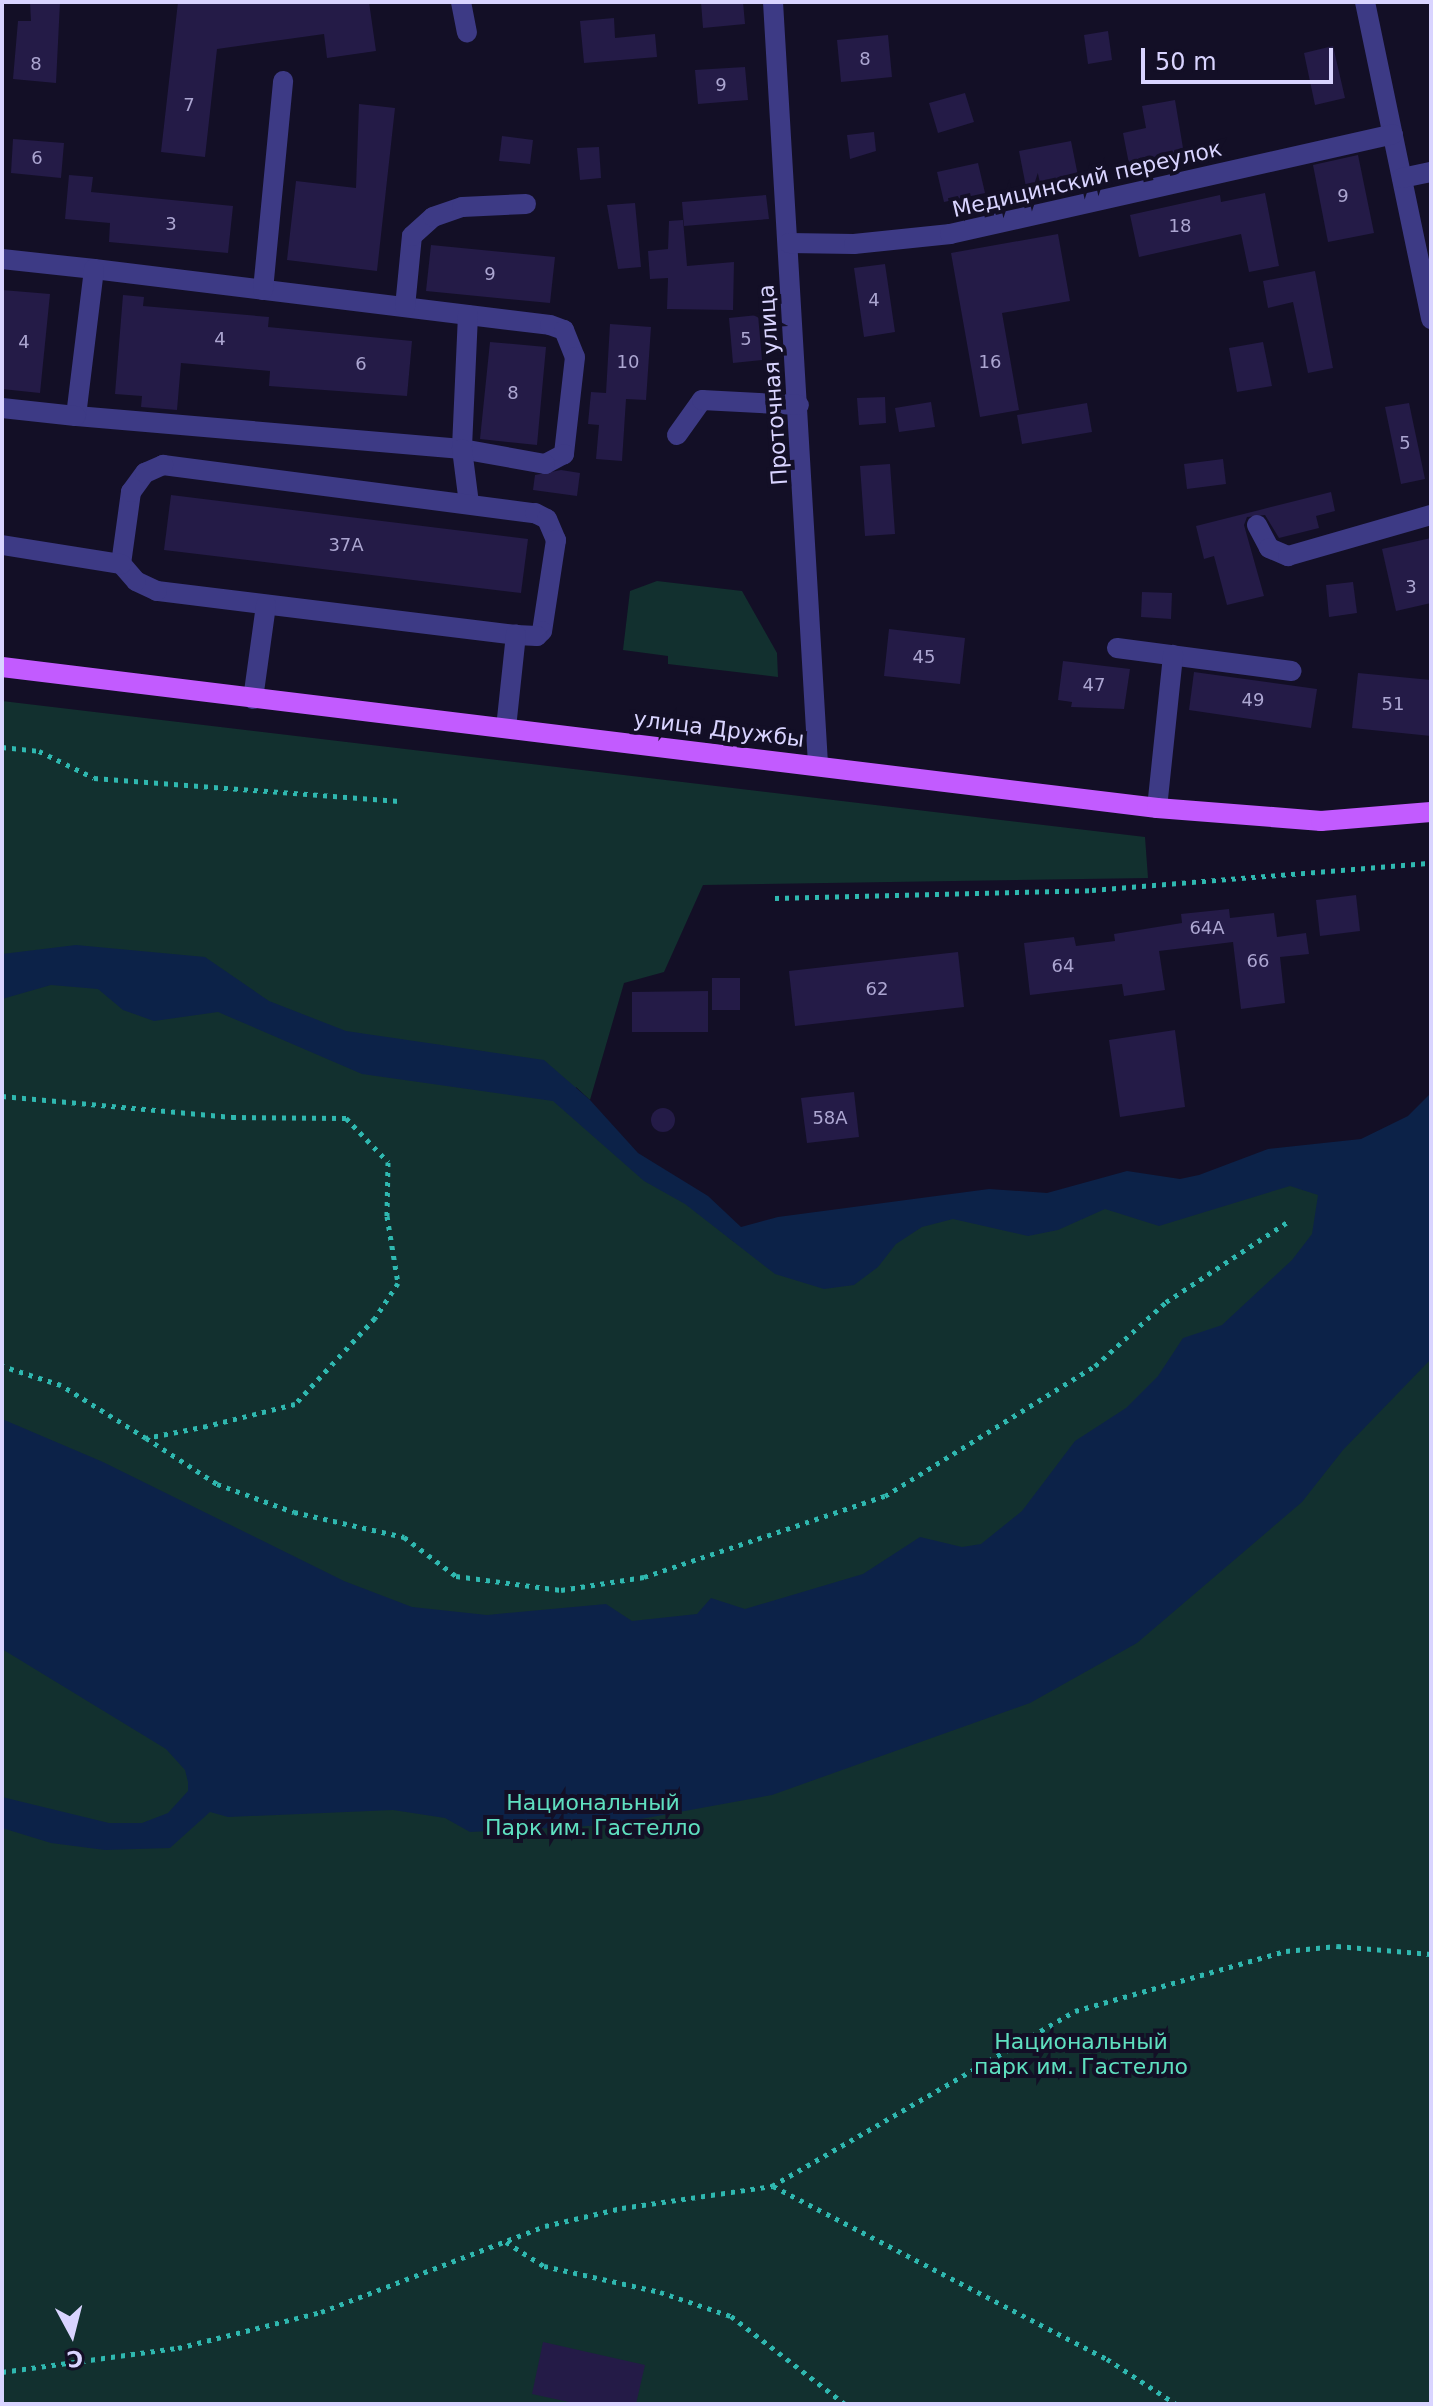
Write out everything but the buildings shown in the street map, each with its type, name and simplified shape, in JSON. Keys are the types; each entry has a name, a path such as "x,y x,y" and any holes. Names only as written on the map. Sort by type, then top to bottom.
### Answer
{"main road":[{"name":"улица Дружбы","path":"2,667 1157,808 1321,821 1431,812"}],"street":[{"path":"461,2 467,32"},
{"name":"Проточная улица","path":"773,2 818,765"},
{"path":"1365,2 1431,319"},
{"path":"263,290 283,81"},
{"name":"Медицинский переулок","path":"789,243 854,244 950,234 1393,134"},
{"path":"1402,178 1431,172"},
{"path":"405,307 412,236 433,217 462,207 526,204"},
{"path":"2,259 405,307 564,330 575,357 568,443 556,462 462,449 2,408"},
{"path":"76,416 94,269"},
{"path":"468,315 462,449 469,504"},
{"path":"677,435 702,400 799,405"},
{"path":"2,545 121,564 136,581 157,591 537,636 545,624 554,529 535,513 163,465 145,473 131,492 121,564"},
{"path":"1257,525 1269,548 1288,556 1431,515"},
{"path":"253,699 266,605"},
{"path":"506,728 516,635"},
{"path":"1117,648 1291,671"},
{"path":"1157,808 1173,655"}],"path":[{"path":"2,747 39,751 94,778 399,801"},
{"path":"775,898 1092,890 1431,863"},
{"path":"2,1096 232,1117 346,1118 388,1162 387,1216 398,1283 375,1318 295,1404 146,1438"},
{"path":"2,1366 61,1385 217,1484 294,1512 404,1537 456,1576 561,1590 644,1577 885,1496 1095,1366 1166,1302 1289,1221"},
{"path":"2,2372 178,2348 321,2312 506,2242 622,2208 772,2186 1075,2011 1286,1951 1337,1946 1431,1954"},
{"path":"772,2186 1107,2359 1176,2404"},
{"path":"506,2242 544,2266 660,2292 731,2316 845,2404"}],"green space":[{"path":"657,581 742,591 777,653 778,677 668,664 668,656 623,650 630,591"},
{"name":"Национальный Парк им. Гастелло","path":"2,701 1145,837 1148,878 703,885 664,972 624,983 590,1100 576,1087 571,1101 734,1242 1375,1153 1431,1120 1431,2404 2,2404"}],"water":[{"path":"76,945 205,957 269,1001 346,1031 544,1060 590,1100 638,1153 708,1196 741,1227 778,1217 989,1189 1047,1193 1127,1171 1180,1179 1268,1149 1361,1139 1408,1116 1431,1093 1431,1359 1343,1450 1302,1502 1137,1643 1030,1703 772,1795 608,1825 470,1832 445,1818 393,1810 228,1817 210,1812 170,1848 105,1850 51,1843 2,1828 2,1797 109,1823 142,1823 168,1813 188,1791 188,1782 185,1770 166,1749 2,1649 2,1419 103,1462 344,1581 412,1607 487,1615 606,1604 632,1621 697,1614 711,1598 745,1609 863,1574 920,1537 962,1547 981,1544 1022,1511 1075,1441 1126,1408 1158,1376 1183,1338 1222,1325 1292,1260 1312,1234 1318,1195 1290,1186 1159,1226 1105,1209 1058,1230 1028,1236 953,1219 922,1227 896,1244 878,1267 854,1285 824,1289 775,1274 685,1204 644,1181 553,1101 362,1074 218,1012 154,1021 123,1010 98,989 51,985 2,999 2,954"}],"park label":[{"name":"Национальный парк им. Гастелло","path":"1081,2054"}]}
